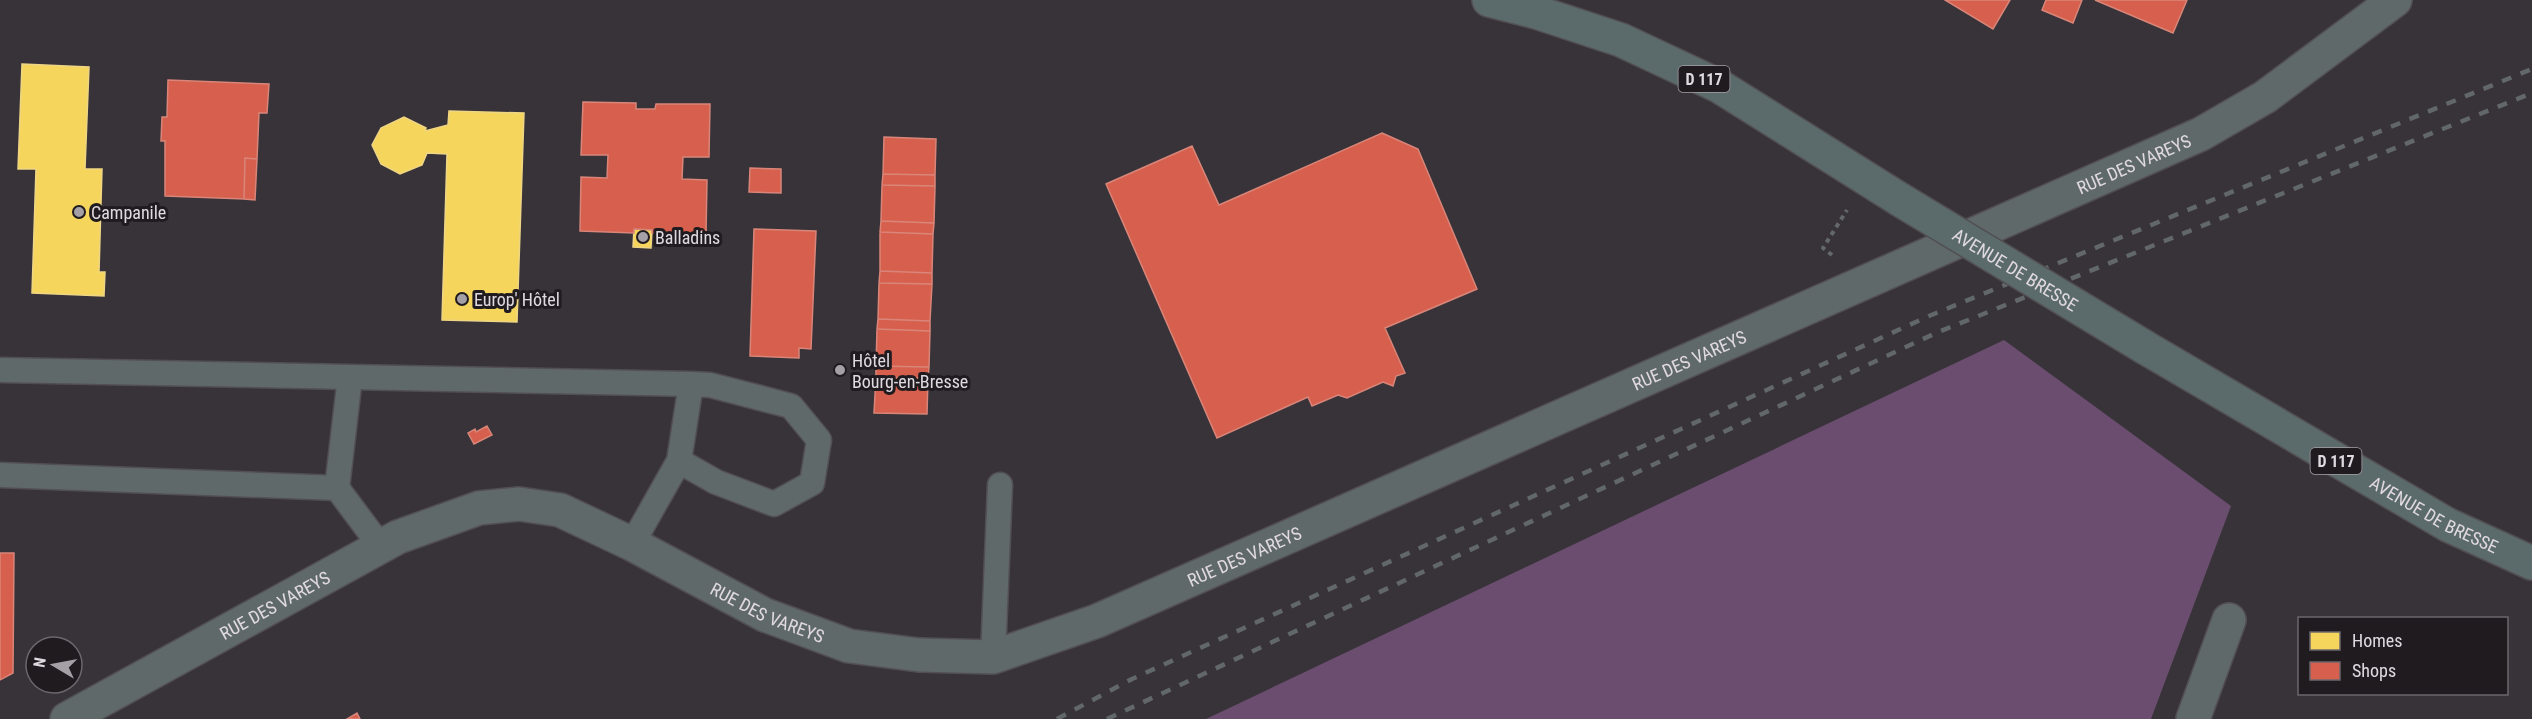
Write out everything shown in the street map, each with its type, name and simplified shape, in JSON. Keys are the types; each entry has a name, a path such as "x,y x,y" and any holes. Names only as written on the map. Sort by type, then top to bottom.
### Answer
{"main road":[{"name":"AVENUE DE BRESSE","path":"1489,0 1536,12 1622,40 1719,86 2146,348 2448,525 2532,563"}],"street":[{"name":"RUE DES VAREYS","path":"67,719 398,537 479,508 519,504 560,510 632,544 765,615 849,646 919,655 993,657 1097,621 2201,134 2265,97 2395,0"},
{"path":"2193,719 2229,620"}],"lane":[{"path":"0,370 710,385 791,405 819,440 812,483 774,504 716,482 679,461"},
{"path":"350,377 337,488 381,547"},
{"path":"632,544 679,461 691,384"},
{"path":"0,475 337,488"},
{"path":"993,657 1000,485"}],"path":[{"path":"1864,282 1823,248 1868,178"}],"shaded area":[{"path":"2004,340 2231,506 2151,719 1206,719"}],"building: Homes":[{"path":"22,64 89,67 85,169 102,169 99,272 105,272 104,296 32,293 36,169 18,169"},
{"path":"449,111 524,113 517,322 442,320 447,154 427,153 422,165 400,174 381,164 372,145 381,128 404,117 426,128 425,131 448,125"},
{"path":"634,229 652,230 651,248 633,247"}],"building: Shops":[{"path":"1945,0 2010,0 1993,29"},
{"path":"2046,0 2082,0 2073,23 2042,10"},
{"path":"2095,0 2187,0 2173,33"},
{"path":"168,80 269,84 267,113 259,113 257,159 245,158 244,199 165,196 165,141 161,141 162,117 167,117"},
{"path":"583,102 636,103 636,109 655,109 656,104 710,104 709,157 683,157 682,179 707,180 706,235 652,233 652,230 634,229 634,233 580,231 581,177 607,178 608,155 581,155"},
{"path":"1382,133 1418,149 1477,289 1385,328 1405,373 1396,376 1393,386 1383,382 1347,398 1338,395 1312,406 1308,397 1217,438 1106,184 1192,146 1219,205"},
{"path":"884,137 936,139 935,175 883,174"},
{"path":"245,158 257,159 255,200 244,199"},
{"path":"750,168 781,169 781,193 749,192"},
{"path":"883,174 935,175 935,186 882,185"},
{"path":"882,185 935,186 934,223 881,221"},
{"path":"881,221 934,223 933,234 880,232"},
{"path":"754,229 816,231 811,349 799,348 799,358 750,356"},
{"path":"880,232 933,234 932,273 880,271"},
{"path":"880,271 932,273 932,284 879,283"},
{"path":"879,283 932,284 930,321 878,319"},
{"path":"878,319 930,321 930,331 877,329"},
{"path":"877,329 930,331 929,367 876,366"},
{"path":"876,366 929,367 928,378 876,377"},
{"path":"876,377 928,378 927,414 874,413"},
{"path":"487,426 492,435 474,444 468,433 475,429 476,432"},
{"path":"0,553 14,553 13,673 0,680"},
{"path":"357,713 360,719 347,719"}],"railway":[{"path":"1057,719 1132,679 1929,316 2532,69"},
{"path":"1107,719 1936,333 2532,93"}],"place":[{"name":"Campanile","path":"79,212"},
{"name":"Balladins","path":"643,237"},
{"name":"Europ' Hôtel","path":"462,299"},
{"name":"Hôtel Bourg-en-Bresse","path":"840,370"}]}
